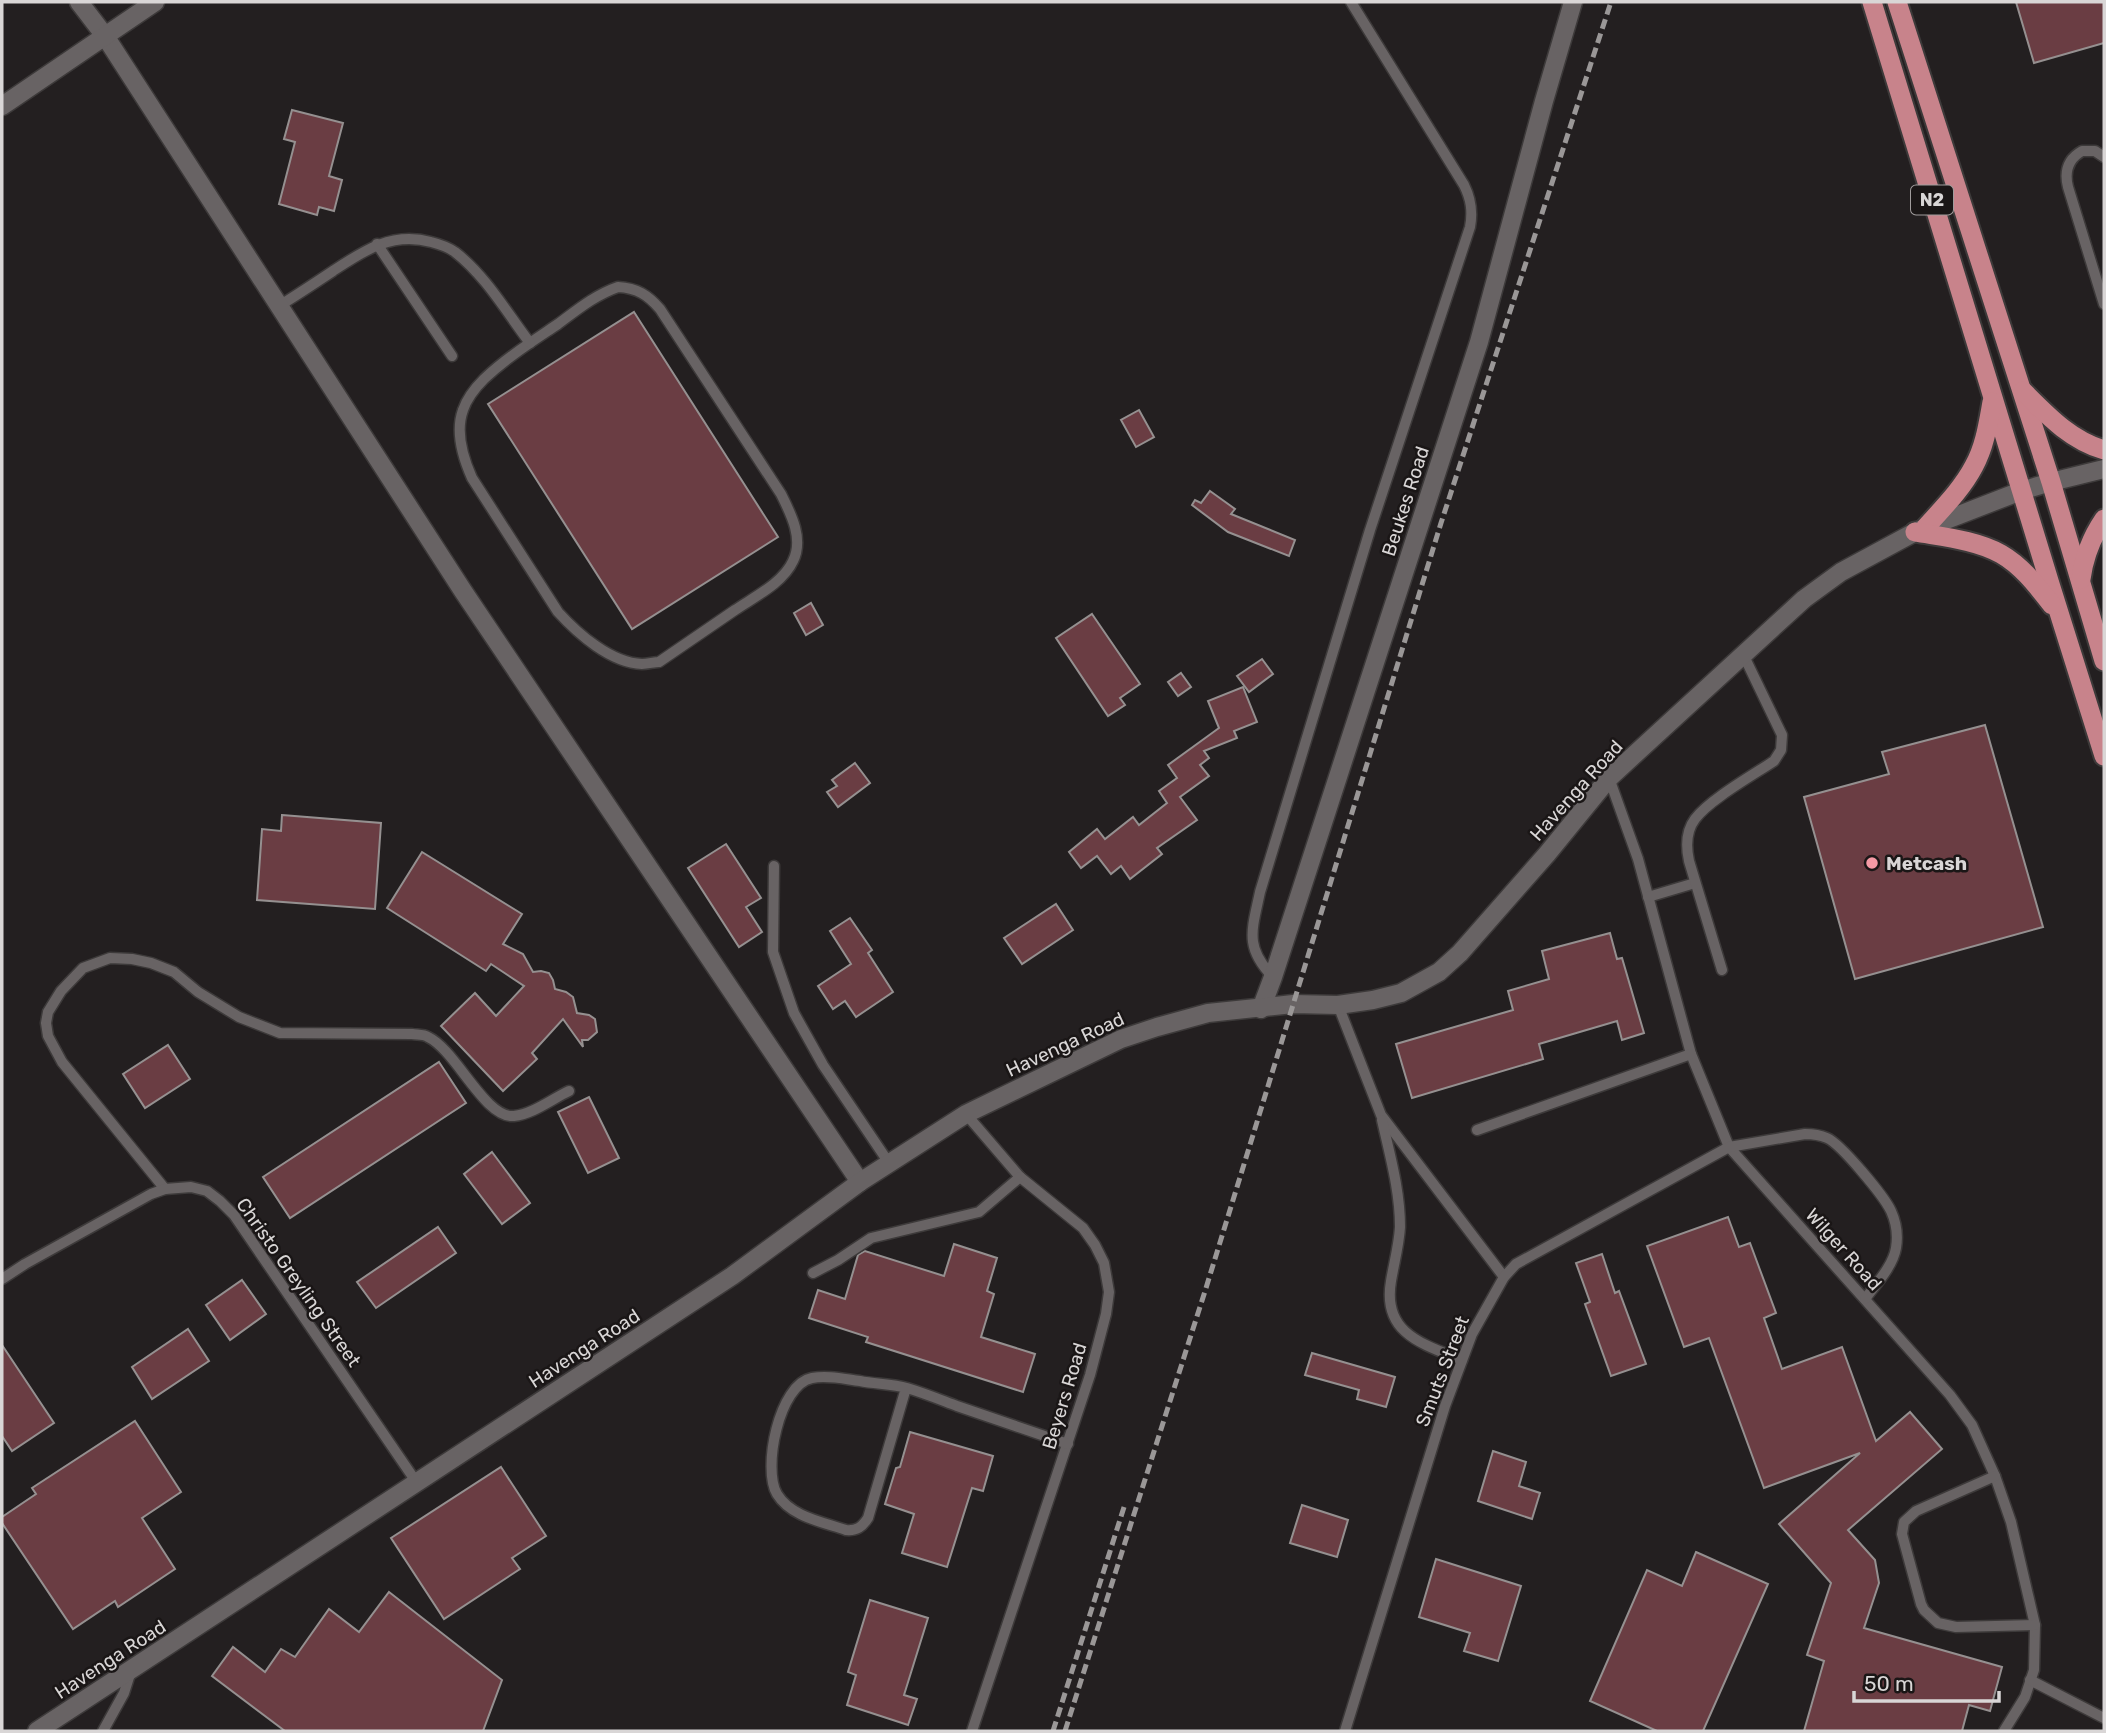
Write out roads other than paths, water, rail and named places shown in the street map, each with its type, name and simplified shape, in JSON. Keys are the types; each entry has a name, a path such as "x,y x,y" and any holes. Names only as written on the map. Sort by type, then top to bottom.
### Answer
{"highway":[{"name":"N2","path":"1872,2 2104,756"},
{"name":"N2","path":"1897,2 2051,482 2104,661"},
{"path":"2022,390 2068,433 2090,446 2104,450"},
{"path":"1993,399 1985,438 1975,466 1956,492 1920,530 1967,542 2002,555 2029,577 2059,614"},
{"path":"2081,582 2091,540 2104,519"}],"street":[{"path":"79,2 105,36 463,591 860,1182"},
{"path":"2,106 155,2"},
{"name":"Beukes Road","path":"1261,1009 1479,342 1573,2"},
{"name":"Havenga Road","path":"37,1731 732,1276 860,1182 966,1114 1121,1039 1208,1013 1293,1004 1338,1004 1373,1000 1401,993 1439,972 1460,953 1531,873 1609,778 1804,599 1842,572 1920,530 2021,491 2104,469"}],"lane":[{"path":"1273,977 1256,957 1252,942 1260,892 1370,530 1471,227 1472,215 1469,194 1464,184 1351,2"},
{"path":"2104,157 2095,151 2087,150 2077,154 2069,162 2066,180 2104,304"},
{"path":"279,306 377,244 409,238 439,244 453,251 480,276 530,343"},
{"path":"377,244 452,356"},
{"path":"618,287 641,292 660,309 781,494 792,517 797,548 794,561 784,574 659,662 643,664 626,661 596,647 569,624 558,612 466,465 461,444 460,421 468,398 485,377 530,343 603,292 618,287"},
{"path":"1722,970 1686,849 1690,828 1706,808 1774,761 1781,750 1782,735 1743,654"},
{"name":"Wilger Road","path":"1609,778 1638,859 1691,1054 1729,1147 1950,1395 1972,1425 1995,1476 2011,1522 2035,1625 2034,1670 2025,1697 2004,1731"},
{"path":"774,866 773,952 794,1013 822,1065 888,1163"},
{"path":"1648,897 1695,883"},
{"path":"165,1189 62,1062 48,1036 48,1012 61,991 83,968 110,958 151,963 174,972 198,992 239,1017 281,1032 426,1036 444,1048 493,1108 507,1116 523,1114 569,1090"},
{"path":"1338,1004 1381,1115 1399,1194 1400,1230 1389,1299 1394,1318 1403,1330 1419,1343 1462,1360"},
{"path":"1477,1130 1691,1054"},
{"name":"Beyers Road","path":"966,1114 1020,1177 1083,1228 1104,1263 1109,1292 1090,1375 972,1731"},
{"path":"1381,1115 1504,1277"},
{"name":"Smuts Street","path":"1345,1731 1440,1419 1472,1334 1504,1277 1516,1264 1729,1147 1805,1134 1816,1135 1834,1142 1882,1196 1891,1211 1897,1236 1895,1254 1865,1298"},
{"path":"813,1273 871,1238 979,1212 1020,1177"},
{"name":"Christo Greyling Street","path":"2,1279 151,1194 165,1189 191,1187 207,1191 234,1215 416,1483"},
{"path":"906,1388 864,1525 859,1529 846,1531 792,1510 782,1501 773,1485 771,1464 786,1401 804,1380 814,1378 831,1377 906,1388 1068,1444"},
{"path":"1995,1476 1916,1511 1903,1522 1902,1534 1921,1604 1931,1617 1945,1626 2035,1625"},
{"path":"103,1731 124,1693 131,1670"},
{"path":"2030,1680 2104,1718"}],"railway":[{"path":"1065,1731 1206,1288 1441,523 1611,2"},
{"path":"1053,1731 1125,1504"}],"place":[{"name":"Metcash","path":"1872,863"}]}
